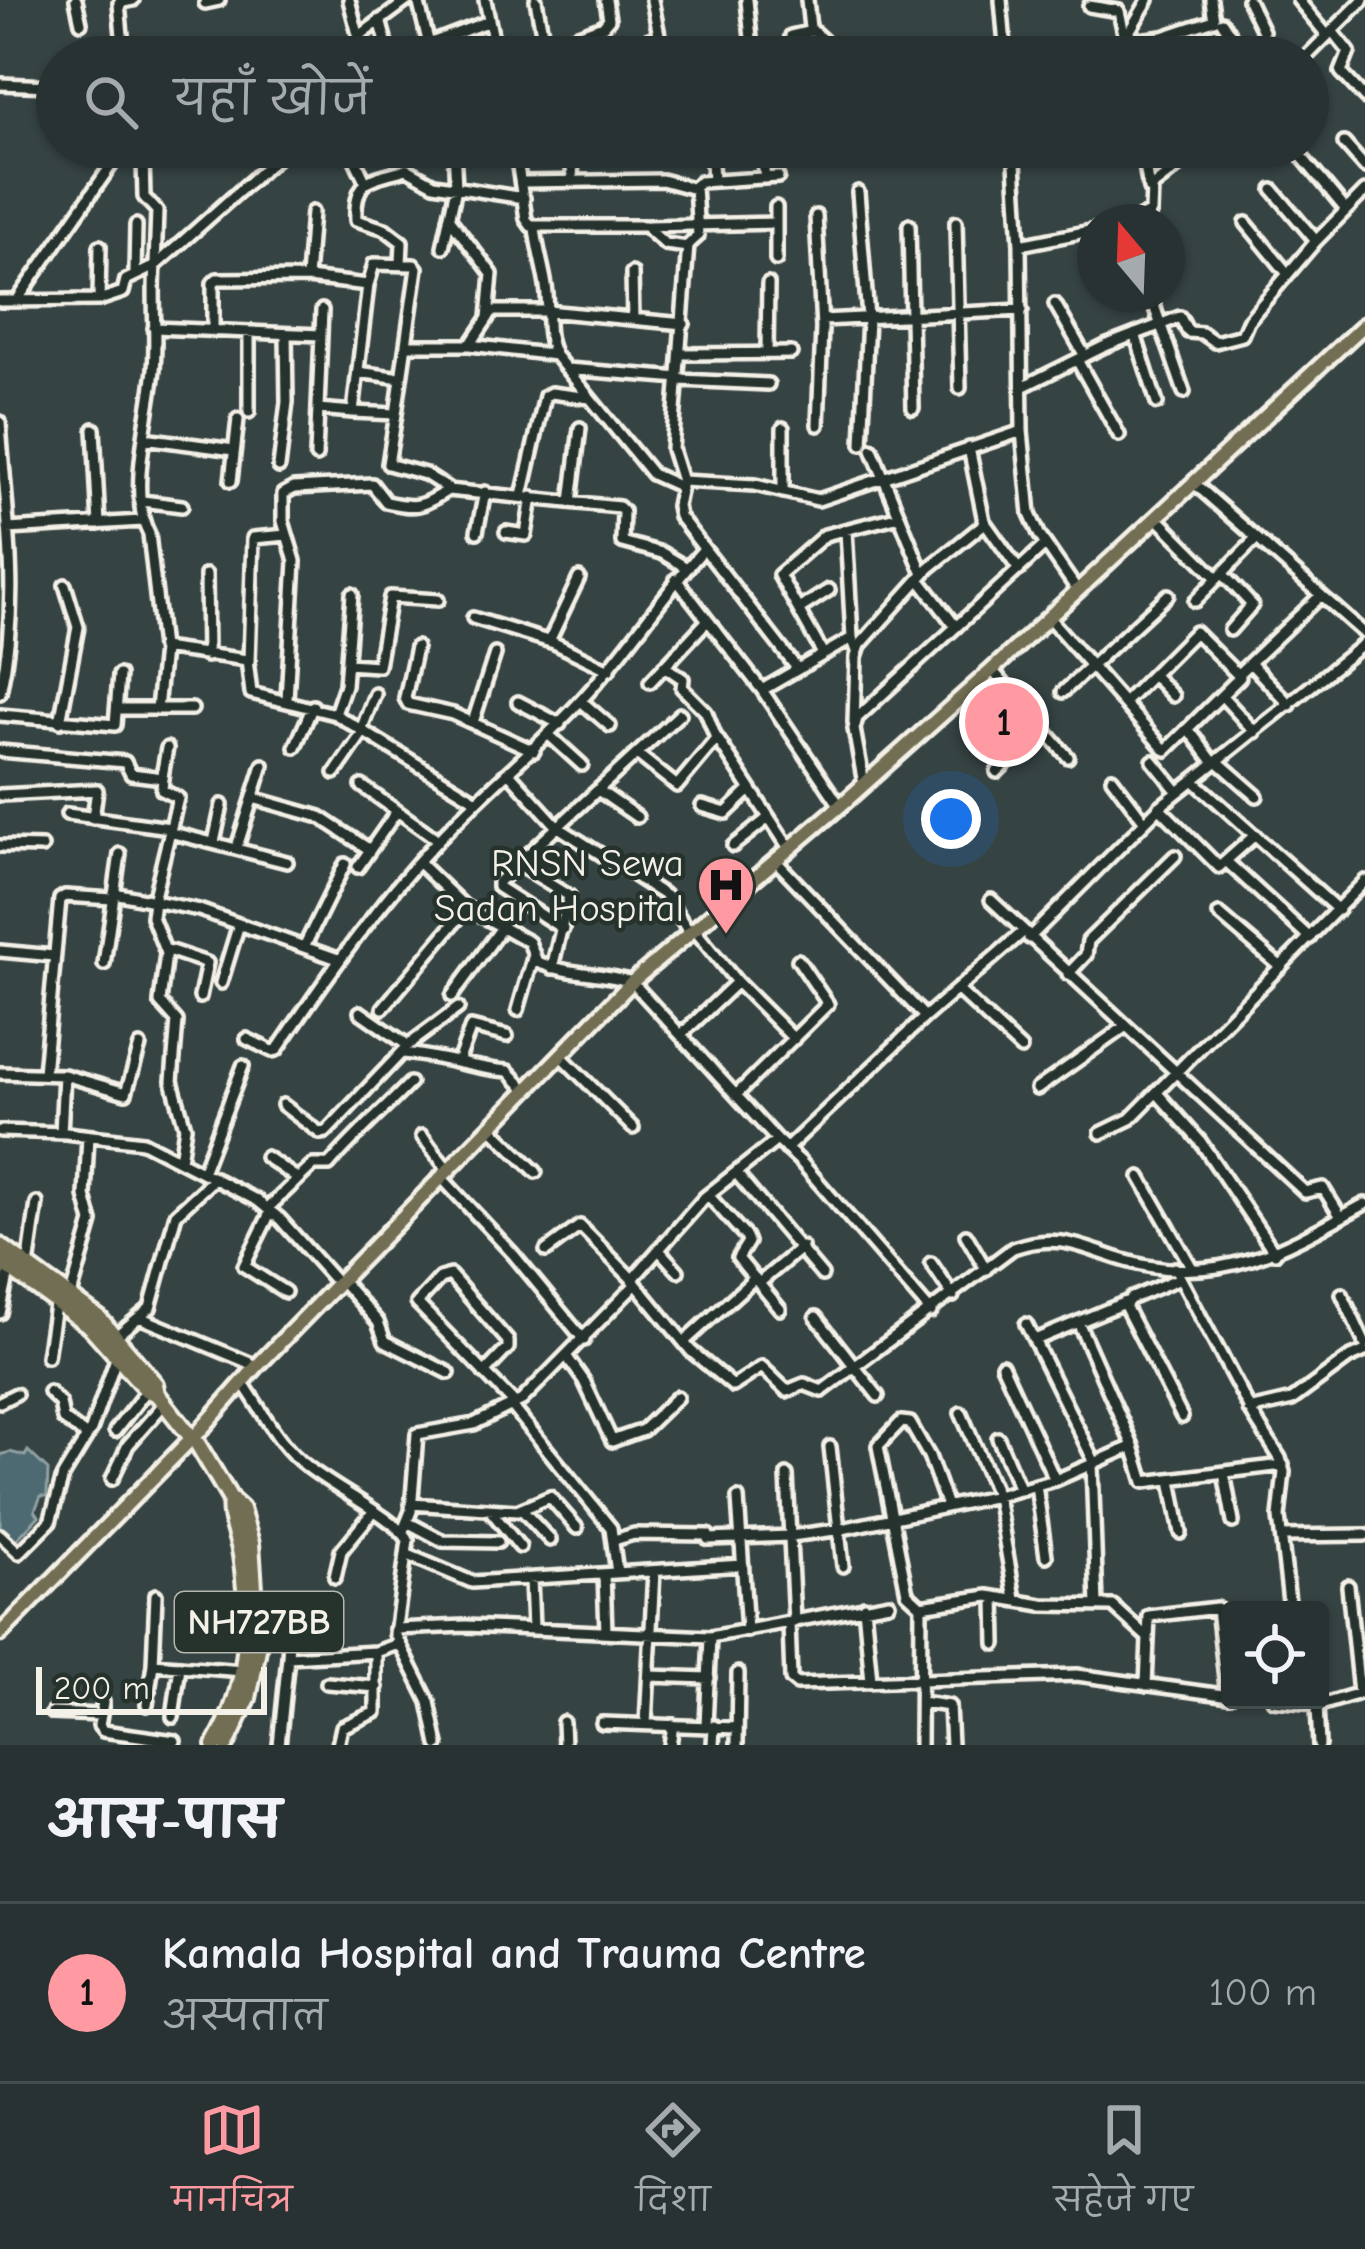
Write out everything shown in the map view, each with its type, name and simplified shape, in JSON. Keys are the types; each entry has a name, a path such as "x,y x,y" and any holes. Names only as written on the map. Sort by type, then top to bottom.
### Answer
{"highway":[{"name":"NH727BB","path":"0,1246 116,1336 154,1384 156,1396"},
{"name":"NH727BB","path":"5,1264 64,1297 193,1438 231,1500 242,1509 251,1543 259,1625 254,1673 234,1718 215,1745"},
{"name":"NH727BB","path":"226,1745 247,1646 246,1586 229,1512 231,1500"}],"main road":[{"path":"0,1632 632,982 992,670 1365,324"}],"street":[{"path":"76,0 81,23"},
{"path":"122,36 119,3 133,0"},
{"path":"205,3 218,0"},
{"path":"349,0 353,36"},
{"path":"418,0 427,36"},
{"path":"485,0 492,36"},
{"path":"536,0 543,36"},
{"path":"575,36 609,19 606,0"},
{"path":"652,0 657,36"},
{"path":"747,0 750,36"},
{"path":"807,0 812,32 817,36"},
{"path":"1000,0 1004,36"},
{"path":"1166,36 1214,20 1210,0"},
{"path":"1248,0 1263,31"},
{"path":"1298,0 1349,52 1341,72 1365,98"},
{"path":"1327,36 1363,0"},
{"path":"365,36 406,1"},
{"path":"1126,36 1146,2"},
{"path":"1089,6 1119,11 1123,36"},
{"path":"380,20 384,36"},
{"path":"450,36 489,21"},
{"path":"1222,22 1231,36"},
{"path":"790,36 812,32"},
{"path":"0,84 36,85"},
{"path":"1344,143 1365,167"},
{"path":"19,299 109,168"},
{"path":"143,168 143,194 157,211 154,374 144,438 142,521 149,534 163,650 158,709"},
{"path":"0,301 99,300 123,292 125,280 155,266 260,168"},
{"path":"359,168 366,183"},
{"path":"443,247 456,188 455,168"},
{"path":"519,168 526,219 535,227 548,338 555,355 652,475 681,484 742,483 818,500 1022,431"},
{"path":"572,168 572,181"},
{"path":"712,168 713,181"},
{"path":"764,168 765,178"},
{"path":"1015,168 1022,431 1030,514 1045,545 1078,591"},
{"path":"1146,168 1151,204"},
{"path":"1150,192 1178,168"},
{"path":"1310,168 1346,210"},
{"path":"401,265 402,242 385,229 356,220 356,193 366,183 407,169 429,183 524,198"},
{"path":"778,177 697,183 698,236 688,248 672,449 681,484 677,511 796,668"},
{"path":"522,182 668,180 695,189"},
{"path":"1273,190 1316,241"},
{"path":"858,192 868,318 867,447 883,475 921,576 956,627"},
{"path":"1022,387 1180,317 1191,333 1200,332 1219,344 1234,340 1316,241 1364,193"},
{"path":"776,207 776,260"},
{"path":"307,278 312,212"},
{"path":"816,216 822,320 818,424"},
{"path":"449,218 490,268 488,318"},
{"path":"956,222 960,388"},
{"path":"535,227 776,223"},
{"path":"1246,223 1288,274"},
{"path":"135,274 136,225"},
{"path":"909,225 913,408"},
{"path":"645,226 665,244 688,248"},
{"path":"1020,245 1077,234"},
{"path":"99,300 100,246"},
{"path":"353,412 372,265 417,268 388,464 425,473 451,490 619,507 622,542 662,553 687,568"},
{"path":"632,273 633,319"},
{"path":"213,331 214,280 307,278 368,285"},
{"path":"767,353 768,284"},
{"path":"1054,304 1119,435"},
{"path":"316,456 322,310"},
{"path":"822,320 1022,310"},
{"path":"470,345 492,311 684,323"},
{"path":"1156,312 1184,392"},
{"path":"154,328 321,335"},
{"path":"249,332 249,412"},
{"path":"279,467 287,402 286,334"},
{"path":"1135,334 1157,403"},
{"path":"406,346 470,345 555,355"},
{"path":"682,354 790,353"},
{"path":"567,370 768,384"},
{"path":"358,372 401,378"},
{"path":"506,532 526,535 527,497 544,396 590,398"},
{"path":"318,409 396,414"},
{"path":"231,481 238,419"},
{"path":"0,422 12,625 0,693"},
{"path":"571,502 580,428"},
{"path":"783,428 783,492"},
{"path":"94,429 99,524"},
{"path":"144,438 234,450"},
{"path":"969,448 985,524 1019,570"},
{"path":"438,1745 429,1702 398,1644 395,1629 408,1555 406,1527 417,1434 474,1424 513,1405 584,1340 708,1195 781,1145 1026,935 1159,807 1290,705 1365,638 1195,483"},
{"path":"287,699 295,561 286,535 283,494 294,488 373,484 386,502 425,506 451,490"},
{"path":"477,532 485,492"},
{"path":"142,501 182,506"},
{"path":"822,652 779,574 825,535 900,516"},
{"path":"1157,518 1252,604 1230,630"},
{"path":"8,529 142,521"},
{"path":"857,651 921,576 985,524"},
{"path":"846,530 852,638 857,651 854,723 864,784"},
{"path":"286,535 253,538 249,692 335,714 477,801"},
{"path":"1196,602 1256,539"},
{"path":"854,723 1045,545"},
{"path":"247,1039 277,1050 338,959 418,863 581,701 704,549"},
{"path":"206,574 207,656"},
{"path":"550,641 579,578"},
{"path":"676,579 761,690 840,806"},
{"path":"61,722 78,633 65,585"},
{"path":"801,608 829,590"},
{"path":"335,714 344,691 352,593"},
{"path":"1063,692 1168,595"},
{"path":"1238,674 1321,595"},
{"path":"347,664 378,666 390,597 438,600"},
{"path":"473,618 550,641 609,670"},
{"path":"1049,618 1124,704 1166,750 1238,682 1238,674 1196,632 1124,704"},
{"path":"650,682 708,620"},
{"path":"761,690 852,638"},
{"path":"416,647 405,701 473,722 534,751"},
{"path":"163,650 249,661"},
{"path":"473,722 495,654"},
{"path":"1250,663 1290,705"},
{"path":"664,666 682,678 682,688 706,712 716,738 789,848"},
{"path":"992,670 1068,757"},
{"path":"0,715 115,725 119,675"},
{"path":"1153,675 1173,696"},
{"path":"335,773 363,731 375,694"},
{"path":"1223,697 1255,731"},
{"path":"581,701 610,726"},
{"path":"518,702 560,724"},
{"path":"295,746 314,706"},
{"path":"118,709 192,709"},
{"path":"562,929 498,887 498,882 680,714"},
{"path":"997,772 1043,728"},
{"path":"1190,730 1216,762 1257,796"},
{"path":"549,735 582,765"},
{"path":"637,754 676,786 716,738"},
{"path":"167,748 162,790 177,796 152,916 165,949 160,1002 176,1021 172,1081 185,1126 180,1160"},
{"path":"0,751 125,762 131,774 162,777"},
{"path":"1153,761 1178,792"},
{"path":"237,847 263,766"},
{"path":"509,773 558,826 666,896 736,982 794,1039"},
{"path":"1112,778 1144,822"},
{"path":"1192,780 1338,910"},
{"path":"362,786 438,840"},
{"path":"0,795 97,790 93,818"},
{"path":"598,790 638,817"},
{"path":"702,806 726,813 750,790"},
{"path":"253,798 320,817 370,850"},
{"path":"214,842 222,805"},
{"path":"1159,807 1216,866 1227,862 1255,835"},
{"path":"358,867 397,811"},
{"path":"67,814 170,830 287,862"},
{"path":"733,846 767,819"},
{"path":"0,846 41,847"},
{"path":"104,964 120,854"},
{"path":"1068,974 1086,955 1088,941 1174,856"},
{"path":"775,860 925,1017"},
{"path":"1227,862 1310,938"},
{"path":"418,863 466,908 529,942 534,957 518,1010"},
{"path":"304,947 345,864"},
{"path":"517,864 569,896 552,968"},
{"path":"1101,1133 1130,1119 1365,881"},
{"path":"44,1073 62,897 153,901 338,959"},
{"path":"991,900 1305,1192 1323,1188 1341,1217"},
{"path":"383,1008 466,908"},
{"path":"1219,914 1281,967"},
{"path":"221,983 238,924"},
{"path":"452,995 503,926"},
{"path":"165,949 207,963 200,997"},
{"path":"0,951 54,956"},
{"path":"534,957 552,968 632,982 931,1312"},
{"path":"736,1095 829,1001 798,960"},
{"path":"681,1035 736,982"},
{"path":"959,991 1021,1049"},
{"path":"283,1105 322,1134 404,1050 458,1008"},
{"path":"360,1012 404,1050 508,1071 526,1090"},
{"path":"1037,1089 1126,1026"},
{"path":"458,1062 471,1027 506,1036"},
{"path":"0,1073 64,1075 126,1093 140,1046"},
{"path":"560,1055 633,1128"},
{"path":"203,1170 243,1066"},
{"path":"61,1133 64,1075"},
{"path":"285,1292 244,1266 269,1209 316,1163 329,1165 366,1122 410,1083"},
{"path":"1157,1093 1200,1142 1275,1253"},
{"path":"361,1094 382,1112"},
{"path":"490,1127 536,1172"},
{"path":"0,1131 143,1142 203,1170 269,1209 378,1322 385,1341 449,1373"},
{"path":"47,1357 92,1222 85,1196 88,1136"},
{"path":"422,1136 445,1173 584,1340"},
{"path":"266,1157 298,1178"},
{"path":"736,1172 823,1274"},
{"path":"1140,1177 1192,1268"},
{"path":"116,1336 151,1305 176,1214 215,1178"},
{"path":"708,1195 746,1237 748,1242 737,1255 780,1309"},
{"path":"28,1266 37,1203"},
{"path":"1035,1340 1126,1303 1178,1273 1237,1265 1275,1253 1365,1204"},
{"path":"546,1251 580,1226 716,1376 733,1386 762,1367 787,1390 805,1384 822,1391 1013,1247 1044,1239 1080,1244 1178,1273 1282,1466 1281,1536 1289,1601"},
{"path":"966,1235 986,1269"},
{"path":"684,1342 802,1247"},
{"path":"658,1250 678,1271"},
{"path":"931,1263 953,1295"},
{"path":"0,1313 5,1264"},
{"path":"484,1373 508,1348 508,1342 450,1275 440,1278 417,1303 513,1405 613,1536 617,1573"},
{"path":"1250,1410 1292,1400 1365,1347 1342,1294"},
{"path":"1126,1303 1182,1417"},
{"path":"139,1317 257,1366"},
{"path":"816,1318 878,1396"},
{"path":"1078,1322 1144,1482 1282,1466"},
{"path":"1026,1324 1093,1463 1097,1605"},
{"path":"0,1535 19,1553 48,1525 63,1476 87,1436 117,1356"},
{"path":"567,1357 584,1381 612,1441 643,1430 677,1397"},
{"path":"1002,1365 1055,1480"},
{"path":"242,1382 285,1447 370,1516 442,1541 498,1542"},
{"path":"49,1392 60,1402 64,1419 87,1436"},
{"path":"0,1402 16,1394"},
{"path":"116,1431 156,1396"},
{"path":"112,1479 156,1396"},
{"path":"961,1413 997,1496 1016,1599"},
{"path":"947,1506 923,1443 904,1421 880,1439 878,1446 907,1593 913,1603 994,1597 1042,1605 1118,1607 1147,1637"},
{"path":"998,1438 1019,1490"},
{"path":"613,1536 791,1536 842,1528 1055,1480 1133,1446"},
{"path":"830,1447 844,1566"},
{"path":"1224,1473 1233,1522"},
{"path":"787,1475 793,1682 1077,1675 1221,1695"},
{"path":"1171,1480 1181,1533"},
{"path":"1036,1485 1046,1556"},
{"path":"411,1504 522,1510 550,1496 577,1528"},
{"path":"738,1498 747,1631"},
{"path":"490,1510 520,1547"},
{"path":"522,1510 550,1540"},
{"path":"334,1577 340,1550 370,1516"},
{"path":"1281,1536 1365,1535"},
{"path":"408,1555 465,1582 743,1565"},
{"path":"646,1724 654,1571"},
{"path":"604,1574 606,1632"},
{"path":"532,1579 533,1628"},
{"path":"1329,1700 1362,1692 1348,1586"},
{"path":"147,1705 154,1664 156,1595"},
{"path":"994,1597 996,1644"},
{"path":"395,1629 533,1628 710,1637 889,1603"},
{"path":"864,1606 871,1681"},
{"path":"920,1745 921,1606"},
{"path":"1145,1685 1151,1615 1219,1609 1221,1626"},
{"path":"259,1625 290,1624 279,1745"},
{"path":"710,1637 713,1745"},
{"path":"288,1657 376,1652 398,1644"},
{"path":"338,1745 342,1727 376,1712 376,1652"},
{"path":"154,1664 243,1671"},
{"path":"173,1717 180,1666"},
{"path":"737,1745 738,1672"},
{"path":"649,1676 709,1678"},
{"path":"327,1683 377,1687"},
{"path":"103,1702 103,1731 132,1741 175,1741"},
{"path":"921,1702 949,1706 951,1745"},
{"path":"1315,1709 1319,1745"},
{"path":"52,1713 101,1715"},
{"path":"563,1722 564,1745"},
{"path":"602,1723 737,1728"},
{"path":"670,1745 673,1725"}],"water":[{"path":"28,1451 48,1470 47,1496 41,1496 35,1510 39,1516 15,1541 0,1536 0,1455 25,1456"}],"place":[{"name":"Kamala Hospital and Trauma Centre","path":"1004,722"},
{"name":"RNSN Sewa Sadan Hospital","path":"726,936"}]}
